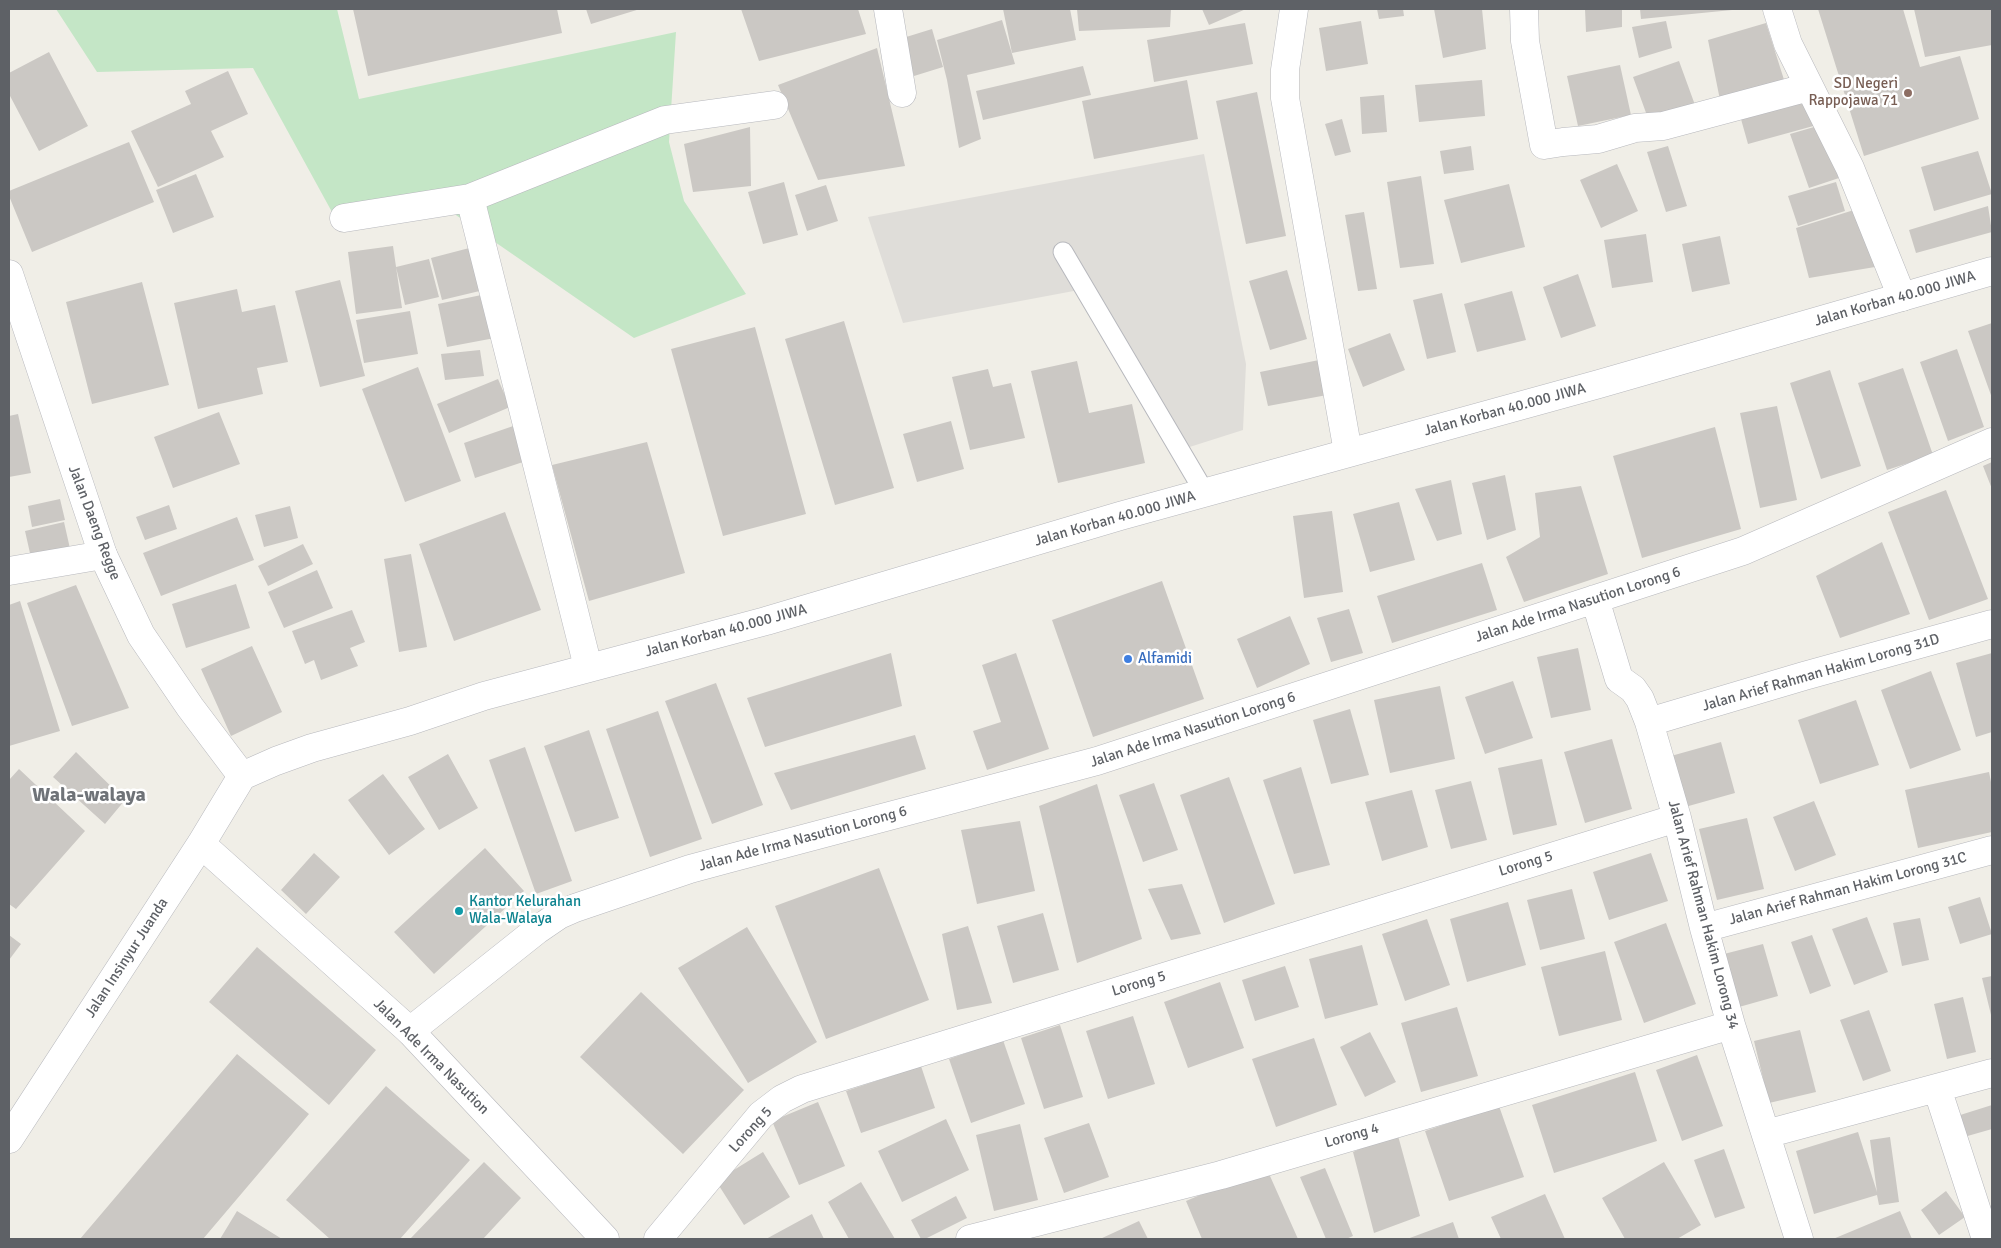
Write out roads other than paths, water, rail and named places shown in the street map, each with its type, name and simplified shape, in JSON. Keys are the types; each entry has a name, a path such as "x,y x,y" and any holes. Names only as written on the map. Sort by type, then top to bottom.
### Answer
{"street":[{"path":"888,9 902,93"},
{"path":"1294,9 1285,70 1285,98 1348,452"},
{"path":"1524,9 1526,41 1544,145 1598,139 1635,128 1663,126 1809,87"},
{"path":"1776,9 1788,44 1850,168 1902,297"},
{"path":"344,218 470,198 665,120 774,106"},
{"path":"470,198 588,667"},
{"name":"Jalan Korban 40.000 JIWA","path":"242,776 312,748 588,667 757,624 1120,516 1318,463 1348,452 1590,386 1992,271"},
{"name":"Jalan Daeng Regge","path":"9,274 103,556 141,635 190,707 242,776"},
{"name":"Jalan Ade Irma Nasution Lorong 6","path":"410,1032 536,930 559,915 575,908 708,864 1097,761 1595,599 1750,548 1992,442"},
{"path":"9,572 103,556"},
{"name":"Jalan Arief Rahman Hakim Lorong 34","path":"1595,599 1620,679 1633,689 1640,699 1649,722 1677,818 1704,928 1731,1025 1766,1134 1792,1237"},
{"name":"Jalan Arief Rahman Hakim Lorong 31D","path":"1649,722 1804,676 1992,624"},
{"name":"Jalan Insinyur Juanda","path":"12,1125 202,844 242,776"},
{"name":"Lorong 5","path":"658,1239 761,1115 782,1099 802,1089 1677,818"},
{"name":"Jalan Ade Irma Nasution","path":"202,844 410,1032 605,1239"},
{"name":"Jalan Arief Rahman Hakim Lorong 31C","path":"1704,928 1992,850"},
{"name":"Lorong 4","path":"970,1239 1221,1175 1731,1025"},
{"path":"1766,1134 1992,1073"},
{"path":"1937,1088 1986,1239"}],"lane":[{"path":"1063,252 1205,493"}],"place":[{"name":"SD Negeri Rappojawa 71","path":"1908,93"},
{"name":"Alfamidi","path":"1128,659"},
{"name":"Kantor Kelurahan Wala-Walaya","path":"459,911"}],"district":[{"name":"Wala-walaya","path":"89,796"}]}
